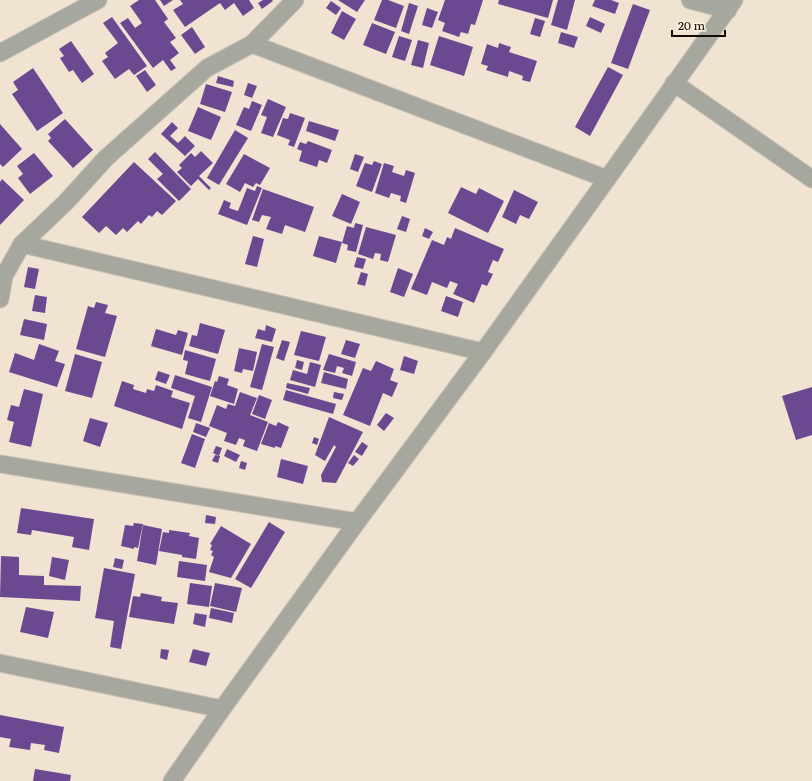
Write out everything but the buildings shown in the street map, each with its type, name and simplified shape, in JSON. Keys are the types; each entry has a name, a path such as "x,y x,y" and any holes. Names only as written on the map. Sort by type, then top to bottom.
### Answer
{"street":[{"path":"0,53 98,0"},
{"path":"0,299 4,276 22,244 66,202 106,158 208,68 252,44 296,0"},
{"path":"172,781 357,522 483,352 731,5 690,0"},
{"path":"252,44 607,179"},
{"path":"674,83 812,179"},
{"path":"22,244 483,352"},
{"path":"0,464 357,522"},
{"path":"0,663 222,709"}]}
